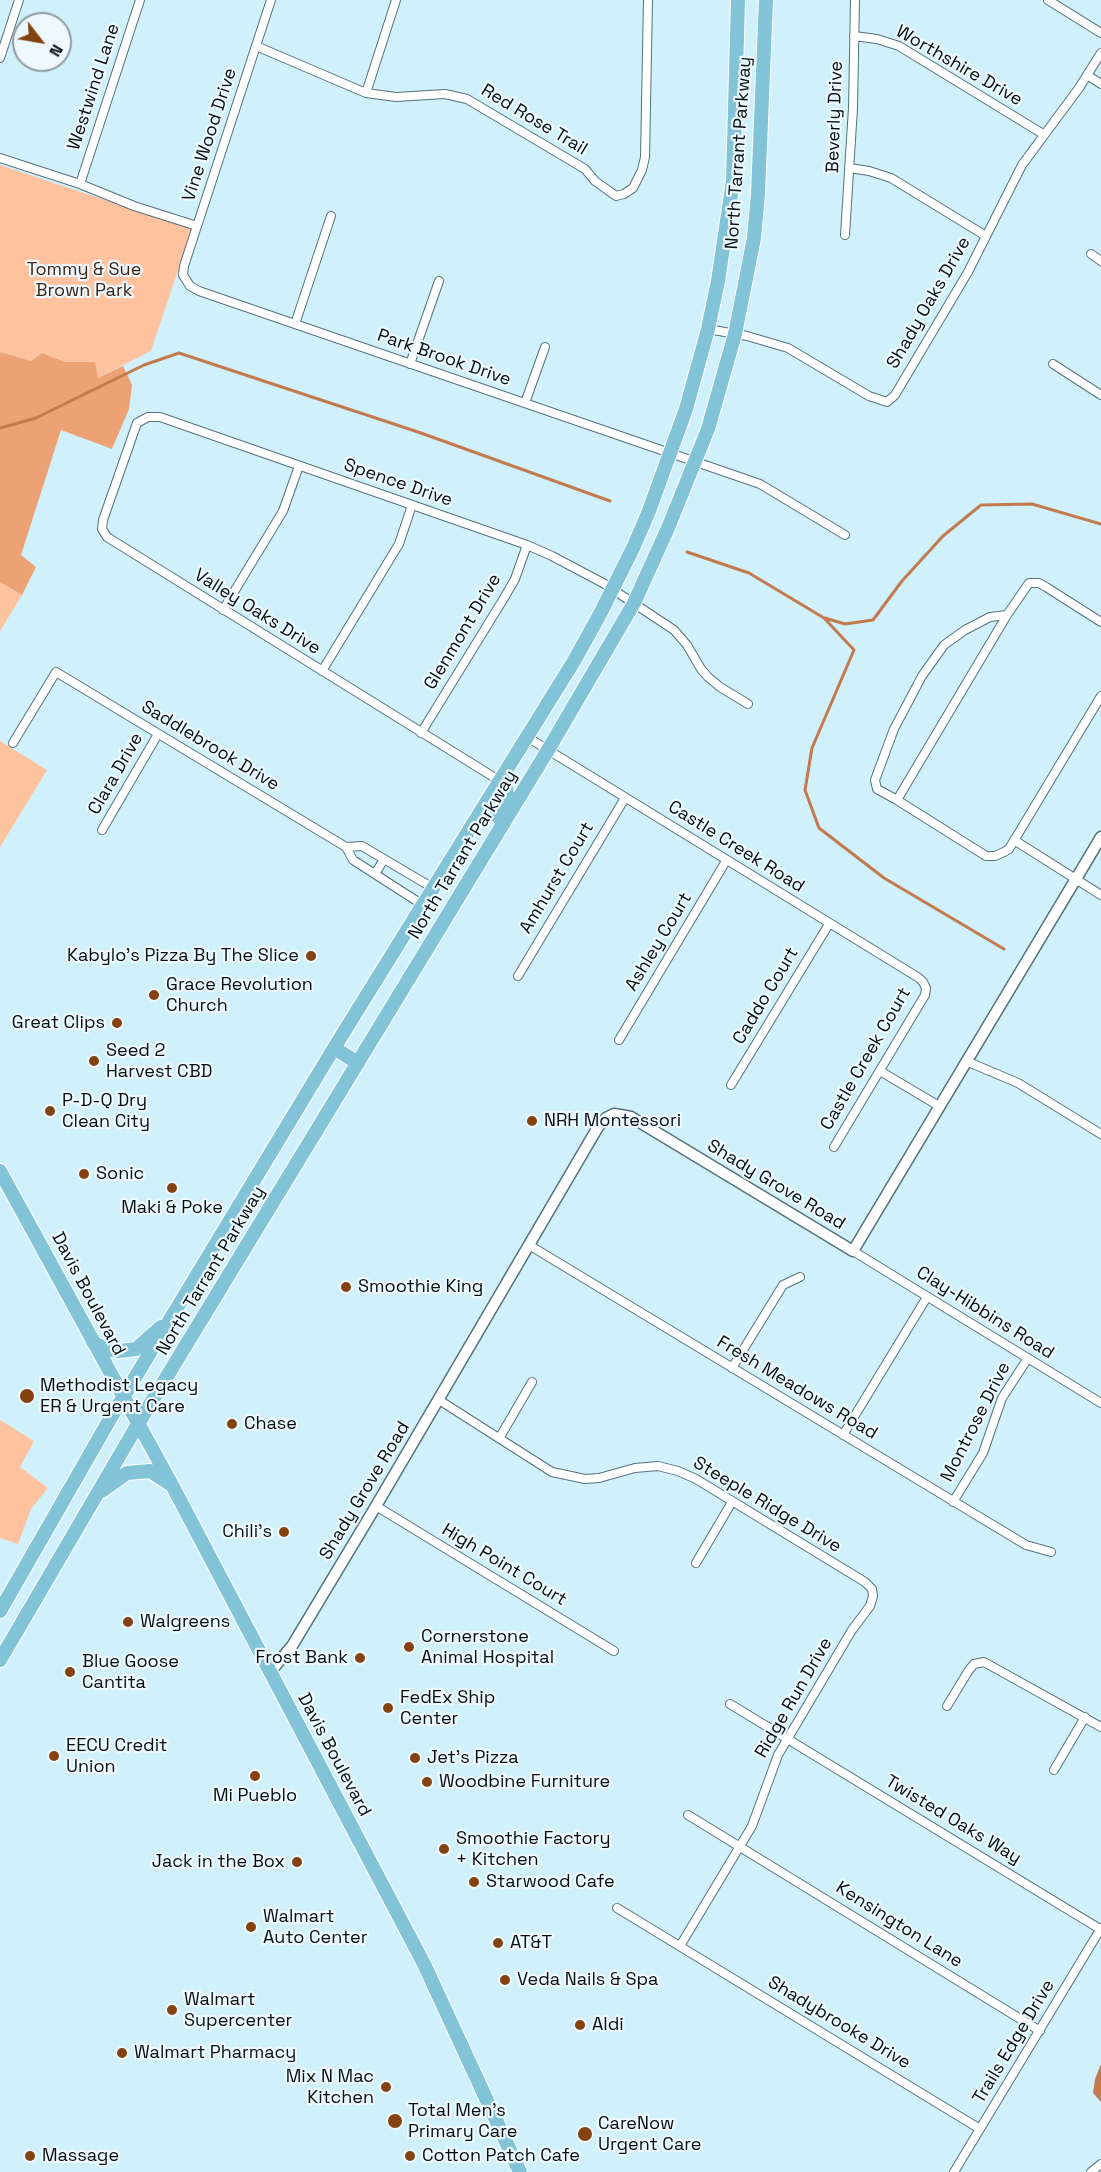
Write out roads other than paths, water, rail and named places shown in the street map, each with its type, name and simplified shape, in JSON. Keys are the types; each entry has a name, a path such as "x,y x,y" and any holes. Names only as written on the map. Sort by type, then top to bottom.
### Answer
{"main road":[{"name":"North Tarrant Parkway","path":"0,1611 123,1397 334,1048 574,661 613,589 649,511 686,409 708,329 727,232 733,181 738,0"},
{"name":"North Tarrant Parkway","path":"0,1660 138,1425 548,750 634,603 711,419 735,334 755,227 766,0"},
{"path":"474,870 477,856 487,834 505,804 506,787 500,781"},
{"path":"334,1048 358,1063"},
{"name":"Davis Boulevard","path":"0,1171 172,1485 424,1964 520,2172"},
{"path":"93,1342 105,1349 119,1351 136,1349 172,1317"},
{"path":"99,1493 127,1473 150,1471 172,1485"}],"street":[{"path":"0,58 19,0"},
{"name":"Westwind Lane","path":"80,184 140,0"},
{"name":"Vine Wood Drive","path":"185,280 184,266 271,0"},
{"path":"366,93 396,0"},
{"name":"Red Rose Trail","path":"256,46 366,93 396,97 445,94 467,99 585,169 595,181 616,196 633,188 645,158 648,0"},
{"name":"Beverly Drive","path":"845,235 853,108 855,0"},
{"path":"1048,0 1101,33"},
{"name":"Worthshire Drive","path":"854,36 877,39 898,46 1043,134"},
{"name":"Shady Oaks Drive","path":"708,329 788,348 869,396 888,402 895,395 968,272 1014,179 1101,53"},
{"path":"1087,75 1101,84"},
{"path":"0,158 197,226"},
{"path":"849,168 891,178 986,236"},
{"path":"295,324 331,216"},
{"path":"1091,254 1101,261"},
{"name":"Park Brook Drive","path":"185,280 199,291 670,455 760,484 845,535"},
{"path":"410,364 438,281"},
{"path":"525,403 545,347"},
{"path":"1053,364 1101,395"},
{"name":"Spence Drive","path":"141,419 159,417 527,545 552,556 613,589 674,630 708,677 748,704"},
{"name":"Valley Oaks Drive","path":"141,419 134,427 103,520 102,529 107,537 500,781"},
{"path":"223,610 283,511 299,466"},
{"path":"322,671 399,544 412,505"},
{"name":"Glenmont Drive","path":"421,732 504,598 527,545"},
{"path":"897,800 1007,615 1029,583 1039,583 1101,621"},
{"path":"1007,615 990,617 965,630 944,645 922,676 894,729 875,780 877,789 986,856 995,856 1009,849 1101,696"},
{"name":"Saddlebrook Drive","path":"13,743 56,672 346,847 353,860 423,904"},
{"name":"Clara Drive","path":"102,830 158,734"},
{"name":"Castle Creek Road","path":"527,736 726,861 919,978 926,988"},
{"name":"Amhurst Court","path":"518,976 625,798"},
{"name":"Shady Grove Road","path":"270,1672 292,1646 439,1401 598,1127 606,1118 614,1114 631,1117 853,1251 1101,837"},
{"path":"1014,840 1101,895"},
{"name":"Saddlebrook Drive","path":"346,847 362,846 433,888"},
{"path":"375,874 384,859"},
{"name":"Ashley Court","path":"619,1040 726,861"},
{"name":"Caddo Court","path":"730,1085 829,924"},
{"name":"Castle Creek Court","path":"834,1146 925,995 926,988"},
{"path":"966,1061 1018,1083 1101,1134"},
{"path":"880,1071 939,1106"},
{"name":"Fresh Meadows Road","path":"529,1245 1026,1545 1051,1552"},
{"name":"Clay-Hibbins Road","path":"853,1251 1101,1403"},
{"path":"732,1368 783,1285 800,1277"},
{"path":"843,1435 927,1297"},
{"name":"Montrose Drive","path":"953,1502 983,1453 1002,1398 1028,1358"},
{"path":"500,1437 532,1382"},
{"name":"Steeple Ridge Drive","path":"439,1401 500,1437 552,1472 585,1479 599,1478 635,1468 658,1466 696,1479 865,1582 872,1589 873,1596"},
{"path":"696,1563 732,1502"},
{"name":"High Point Court","path":"376,1506 614,1651"},
{"name":"Ridge Run Drive","path":"680,1946 752,1826 771,1771 788,1738 852,1630 870,1606 873,1596"},
{"path":"947,1706 969,1670 978,1662 988,1663 1101,1727"},
{"name":"Twisted Oaks Way","path":"730,1704 1101,1929"},
{"path":"1054,1770 1085,1717"},
{"name":"Kensington Lane","path":"688,1815 1040,2031"},
{"name":"Shadybrooke Drive","path":"617,1908 980,2129"},
{"name":"Trails Edge Drive","path":"954,2172 1101,1929"},
{"path":"1091,2172 1101,2164"}],"waterway":[{"path":"0,428 36,418 144,365 179,353 421,433 610,501"},
{"path":"825,618 845,624 873,620 902,581 943,536 981,505 1032,504 1101,524"},
{"path":"687,552 749,573 824,618 854,650 812,748 805,790 819,828 884,878 1004,949"}],"place":[{"name":"Kabylo's Pizza By The Slice","path":"311,956"},
{"name":"Grace Revolution Church","path":"154,995"},
{"name":"Great Clips","path":"117,1023"},
{"name":"Seed 2 Harvest CBD","path":"94,1061"},
{"name":"P-D-Q Dry Clean City","path":"50,1111"},
{"name":"NRH Montessori","path":"532,1121"},
{"name":"Sonic","path":"84,1174"},
{"name":"Maki & Poke","path":"172,1188"},
{"name":"Smoothie King","path":"346,1287"},
{"name":"Methodist Legacy ER & Urgent Care","path":"27,1396"},
{"name":"Chase","path":"232,1424"},
{"name":"Chili's","path":"284,1532"},
{"name":"Walgreens","path":"128,1622"},
{"name":"Cornerstone Animal Hospital","path":"409,1647"},
{"name":"Frost Bank","path":"360,1658"},
{"name":"Blue Goose Cantita","path":"70,1672"},
{"name":"FedEx Ship Center","path":"388,1708"},
{"name":"EECU Credit Union","path":"54,1756"},
{"name":"Jet's Pizza","path":"415,1758"},
{"name":"Mi Pueblo","path":"255,1776"},
{"name":"Woodbine Furniture","path":"427,1782"},
{"name":"Smoothie Factory + Kitchen","path":"444,1849"},
{"name":"Jack in the Box","path":"297,1862"},
{"name":"Starwood Cafe","path":"474,1882"},
{"name":"Walmart Auto Center","path":"251,1927"},
{"name":"AT&T","path":"498,1943"},
{"name":"Veda Nails & Spa","path":"505,1980"},
{"name":"Walmart Supercenter","path":"172,2010"},
{"name":"Aldi","path":"580,2025"},
{"name":"Walmart Pharmacy","path":"122,2053"},
{"name":"Mix N Mac Kitchen","path":"386,2087"},
{"name":"Total Men's Primary Care","path":"395,2121"},
{"name":"CareNow Urgent Care","path":"585,2134"},
{"name":"Massage","path":"30,2156"},
{"name":"Cotton Patch Cafe","path":"410,2156"}],"park label":[{"name":"Tommy & Sue Brown Park","path":"84,280"}]}
